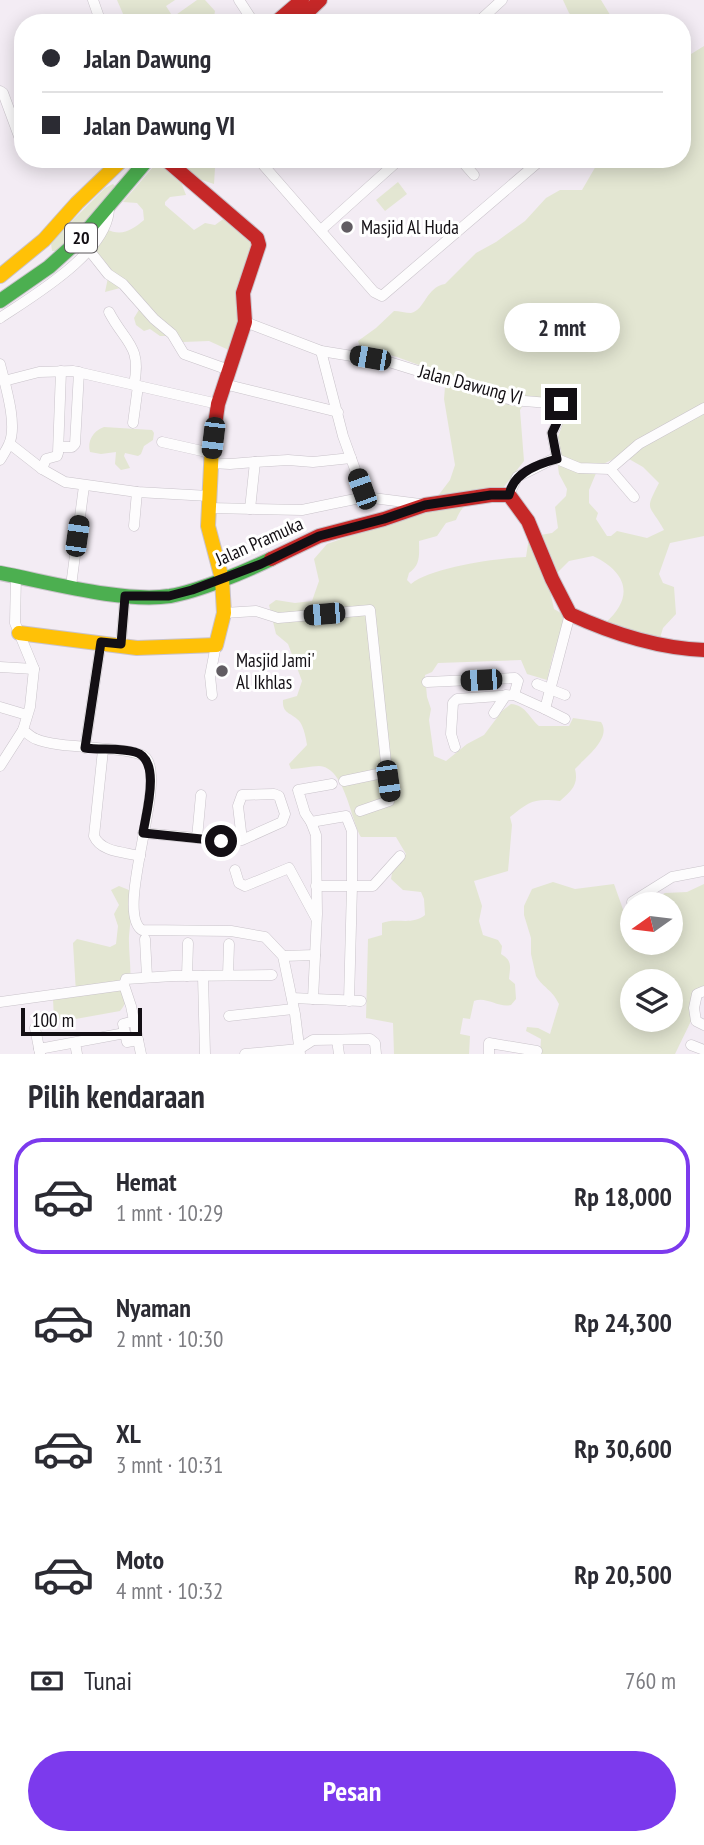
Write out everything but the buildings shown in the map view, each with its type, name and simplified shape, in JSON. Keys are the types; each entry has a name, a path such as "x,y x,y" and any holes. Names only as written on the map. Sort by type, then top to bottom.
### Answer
{"main road":[{"path":"286,14 302,0"},
{"path":"305,14 320,0"},
{"name":"20","path":"0,276 44,240 114,168"},
{"name":"20","path":"0,301 61,256 109,207 141,168"},
{"path":"19,633 148,648 216,645 224,613 222,579 209,537 211,458 218,404 244,322 243,293 259,242 175,168"},
{"path":"44,240 43,253 49,257 61,256"},
{"path":"21,258 36,259 36,276"},
{"name":"Jalan Pramuka","path":"0,573 125,596 169,596 261,564 319,536 425,505 491,495 509,495"},
{"path":"509,495 528,521 570,614 651,646 674,650 704,650"}],"street":[{"path":"487,14 502,0"},
{"path":"0,91 14,123"},
{"path":"266,168 378,296 387,295 532,168"},
{"path":"321,230 390,168"},
{"path":"468,168 474,175"},
{"path":"0,318 48,285 89,250 104,230 109,218 109,207"},
{"path":"89,250 108,274 123,284 172,334 184,354 229,370"},
{"path":"109,312 135,352 137,369 133,423"},
{"name":"Jalan Dawung VI","path":"244,322 321,351 389,362 512,400 561,404 562,412 552,433 557,459"},
{"path":"321,351 351,458 365,497"},
{"path":"0,364 10,409 10,444 0,460"},
{"path":"42,469 46,460 57,456 59,447 61,371"},
{"path":"4,381 38,372 79,372 218,404"},
{"path":"59,447 72,447 75,444 79,372"},
{"path":"224,384 338,412"},
{"path":"509,495 517,477 557,459 579,468 610,469 639,444 704,408"},
{"path":"162,442 230,464 288,460 313,462 351,458"},
{"path":"10,444 42,469 65,482 84,486 250,509 302,510 365,497 425,505"},
{"path":"250,509 255,462"},
{"path":"610,469 634,497"},
{"path":"71,586 84,486"},
{"path":"134,526 137,492"},
{"path":"0,766 4,749 23,730 34,669 13,615 16,576"},
{"path":"121,644 125,596"},
{"path":"224,613 256,611 278,618 369,610 389,801 359,811"},
{"path":"545,709 570,614"},
{"path":"85,748 101,642"},
{"path":"212,695 210,676 216,645"},
{"path":"0,667 34,669"},
{"path":"426,682 515,678 518,681 510,695 494,713"},
{"path":"537,684 565,695"},
{"path":"455,747 451,734 453,702 457,699 510,695 565,719"},
{"path":"0,707 27,715"},
{"path":"23,730 38,740 85,748 132,751 144,756 148,761 150,778 134,901 134,921 139,929 231,930 265,937 283,956 299,1052"},
{"path":"103,750 94,836 97,843 108,849 140,856"},
{"path":"344,781 387,772"},
{"path":"313,999 317,918 316,835 298,790 332,783"},
{"path":"197,838 201,795"},
{"path":"143,833 242,840 282,822 285,814 279,796 242,795 239,806 242,840"},
{"path":"311,821 346,816 352,831 349,1001"},
{"path":"316,886 373,886 400,856"},
{"path":"235,870 239,883 246,886 289,868 317,918"},
{"path":"648,892 672,877 704,871"},
{"path":"145,939 147,977"},
{"path":"187,976 188,943"},
{"path":"228,975 229,944"},
{"path":"283,956 315,955"},
{"path":"141,1054 130,1000 124,985 126,979 272,975"},
{"path":"203,976 205,1054"},
{"path":"0,1002 124,985"},
{"path":"704,991 697,994 694,1014 698,1023 704,1025"},
{"path":"292,998 362,1001"},
{"path":"229,1016 293,1009"},
{"path":"134,1021 123,1024 127,1042 138,1040"},
{"path":"35,1028 40,1051 125,1033"},
{"path":"245,1054 299,1052 313,1040 373,1040 376,1054"},
{"path":"337,1040 339,1054"},
{"path":"75,1043 77,1054"},
{"path":"489,1054 489,1043 526,1048 537,1051 536,1054"},
{"path":"691,1045 704,1052"}],"green space":[{"path":"117,0 175,0 166,6 171,14 123,14"},
{"path":"197,0 205,0 214,14 177,14"},
{"path":"563,0 601,0 610,14 570,14"},
{"path":"704,46 704,536 670,543 659,574 663,583 674,587 676,614 663,628 660,638 652,641 605,623 621,604 623,586 620,577 605,562 593,556 569,561 548,582 554,609 568,617 553,655 547,680 527,674 521,660 438,663 432,672 425,675 431,709 429,720 434,756 446,761 467,744 484,735 502,711 511,704 524,709 539,726 569,726 573,718 601,722 603,734 601,741 575,769 575,784 560,801 533,802 510,817 512,825 508,871 474,881 482,906 479,921 483,935 498,940 502,946 501,954 509,962 509,979 515,984 516,999 511,1005 474,1001 470,1019 463,1018 460,1034 470,1036 469,1054 394,1054 393,1023 366,1018 368,939 382,935 382,923 415,920 425,915 424,899 421,892 403,890 391,879 393,867 406,854 396,837 361,837 335,775 319,766 291,769 289,764 307,745 301,724 286,711 283,700 297,696 302,681 288,644 276,634 269,605 276,600 295,603 312,601 319,581 314,559 327,544 410,515 425,513 450,480 455,465 444,399 446,375 360,347 358,341 394,311 411,313 420,308 434,289 445,284 476,253 525,221 546,198 560,190 582,190 595,168 691,168 691,54","holes":["529,396 548,399 563,415 558,437 561,456 558,467 567,489 566,496 555,507 558,528 552,533 529,537 526,557 449,568 411,584 407,580 417,563 419,541 437,536 446,523 456,520 467,504 496,497 524,461 520,410","622,455 643,467 659,483 650,507 664,530 647,538 617,531 607,536 596,519 598,513 589,503 589,490 599,466"]},
{"path":"152,168 168,168 179,177 186,195 170,197 165,205 194,230 205,223 215,225 226,217 257,245 242,321 231,351 209,341 183,342 171,336 160,336 150,329 144,331 136,325 134,318 140,308 124,287 105,292 109,273 106,263 94,249 106,229 126,231 144,220 143,210 137,203 123,202"},
{"path":"182,168 215,168 214,184 190,176"},
{"path":"398,182 407,194 385,211 376,200"},
{"path":"113,184 115,186 62,251 52,251 53,240 105,188"},
{"path":"104,427 152,430 153,440 144,446 138,456 125,453 130,468 121,470 115,464 116,452 90,452 92,437"},
{"path":"553,882 575,889 614,884 620,901 620,956 682,956 683,892 704,884 704,990 695,992 691,1021 675,1054 540,1054 541,1039 526,1031 527,1027 538,1028 550,1034 559,1004 536,976 524,906 532,889"},
{"path":"119,886 134,892 129,936 130,985 125,1003 120,1011 70,1020 54,1019 53,999 76,993 73,943 77,939 110,947 116,944 118,926 114,914 119,905 111,890"}],"traffic: fast":[{"path":"0,301 49,267 80,239 140,168"},
{"path":"0,573 108,594 151,597 194,590 271,559"}],"traffic: slow":[{"path":"0,276 44,240 114,168"},
{"path":"19,633 137,648 216,645 224,613 222,579 208,526 212,446"}],"traffic: jam":[{"path":"286,14 302,0"},
{"path":"305,14 320,0"},
{"path":"175,168 257,238 259,245 243,293 245,322 218,404 212,446"},
{"path":"271,559 319,536 425,505 491,495 509,495 528,521 570,614 635,639 704,650"}],"place":[{"name":"Masjid Al Huda","path":"347,227"},
{"name":"Masjid Jami' Al Ikhlas","path":"222,671"}],"route":[{"path":"221,841 143,833 150,778 148,761 144,756 132,751 85,748 101,642 121,644 125,596 169,596 192,590 261,564 319,536 425,505 491,495 509,495 517,477 557,459 552,433 563,409 561,404"}]}
